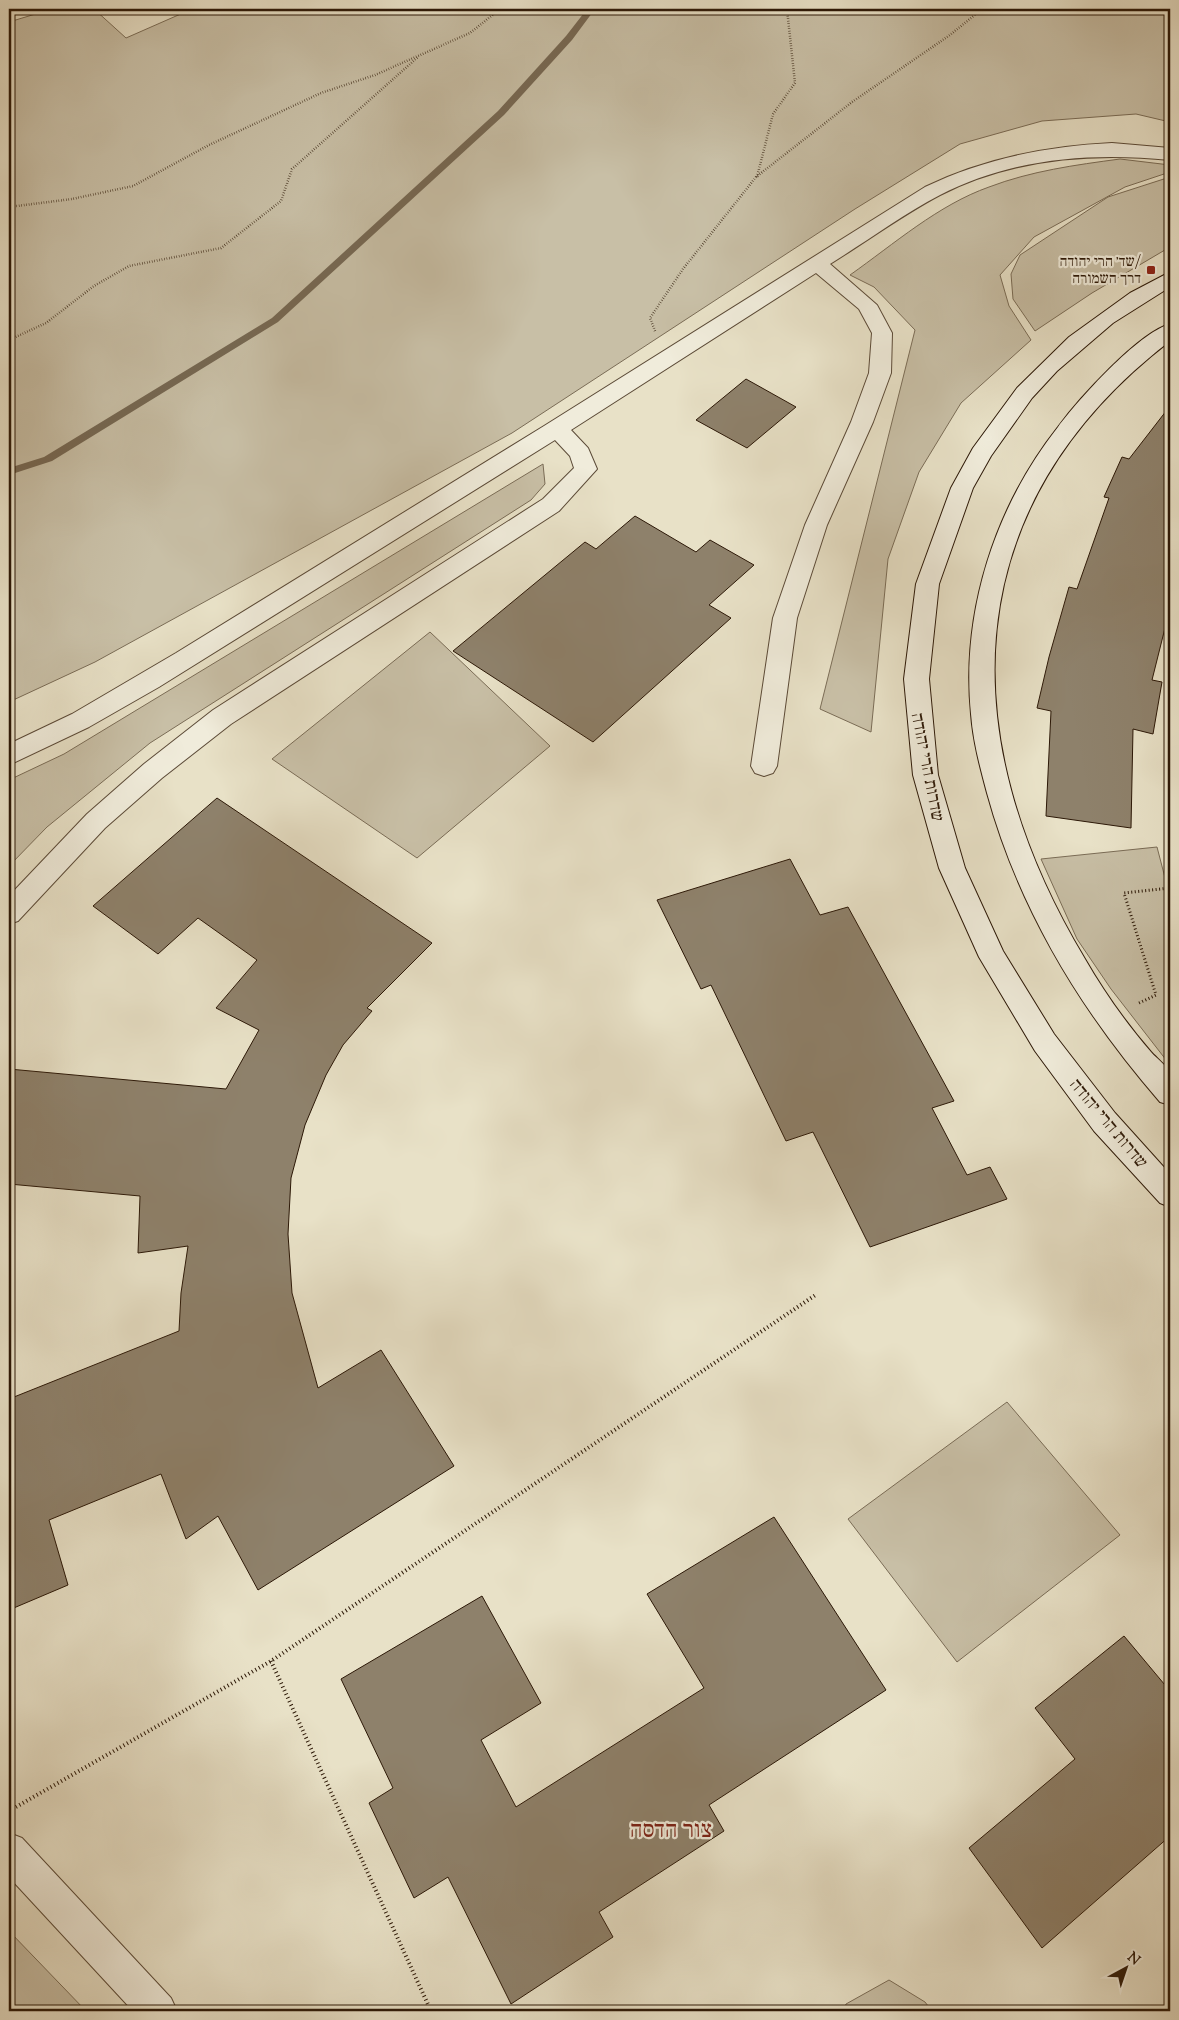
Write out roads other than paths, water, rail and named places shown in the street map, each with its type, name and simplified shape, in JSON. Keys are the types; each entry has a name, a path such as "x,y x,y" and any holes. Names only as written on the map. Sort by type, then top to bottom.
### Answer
{"street":[{"path":"9,755 54,735 168,669 558,429 817,263 940,187 990,168 1036,157 1086,149 1136,148 1170,154"},
{"path":"764,766 785,618 816,525 862,422 880,373 882,333 868,305 817,263"},
{"name":"שדרות הרי יהודה","path":"1170,278 1133,299 1076,341 1029,388 998,425 980,454 953,507 937,545 926,583 915,700 920,745 935,811 953,868 985,945 1002,978 1045,1044 1099,1116 1170,1194"},
{"path":"1170,331 1146,348 1098,391 1054,446 1021,506 999,560 990,594 982,704 988,744 1002,806 1021,859 1044,913 1069,958 1109,1017 1170,1093"},
{"path":"9,913 96,821 153,771 222,717 551,505 586,469 580,453 558,429"},
{"path":"9,1852 158,2011"}],"waterway":[{"path":"9,472 48,459 275,320 501,113 569,38 591,9"}],"place":[{"name":"שד׳ הרי יהודה/ דרך השמורה","path":"1151,270"}],"district":[{"name":"צור הדסה","path":"671,1829"}]}
